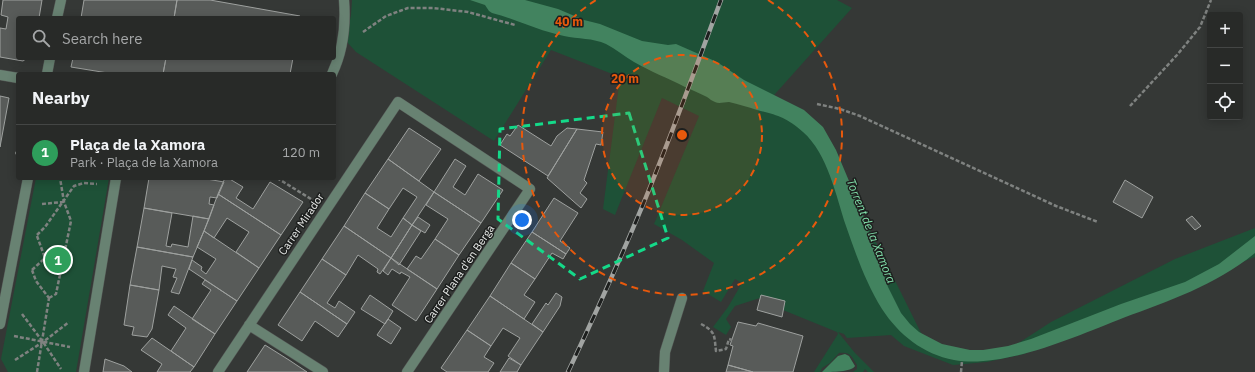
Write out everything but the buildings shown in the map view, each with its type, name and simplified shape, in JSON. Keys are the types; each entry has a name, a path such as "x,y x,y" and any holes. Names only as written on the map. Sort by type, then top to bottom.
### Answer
{"street":[{"path":"57,16 61,0"},
{"path":"333,72 342,44 345,15 344,0"},
{"path":"48,72 50,60"},
{"path":"0,75 16,78"},
{"name":"Carrer Mirador","path":"218,372 398,102 530,189"},
{"path":"0,324 28,180"},
{"path":"84,372 116,180"},
{"name":"Carrer Plana d'en Berga","path":"407,372 530,189"},
{"path":"664,372 665,352 682,298"},
{"path":"249,325 323,372"}],"path":[{"path":"1130,106 1177,55 1200,27 1211,0"},
{"path":"342,44 363,33 386,16 408,8 433,8 468,12 515,24"},
{"path":"817,104 840,109 860,116 1056,206 1098,222"},
{"path":"49,298 56,294 71,221 64,202 60,180"},
{"path":"280,180 326,209"},
{"path":"45,258 37,235 64,202 74,186 84,183 104,185"},
{"path":"38,203 64,202"},
{"path":"45,258 52,259"},
{"path":"37,372 49,298 36,281 32,270 45,258"},
{"path":"22,314 61,369"},
{"path":"15,360 43,342 69,322"},
{"path":"701,324 712,330 715,336 716,351 726,349 728,339 732,340"},
{"path":"10,335 76,348"},
{"path":"961,372 962,361"}],"highlighted area":[{"path":"629,113 668,238 580,279 498,219 500,129"}],"shaded area":[{"path":"352,0 837,0 852,8 767,103 800,121 842,169 870,230 922,335 952,350 1008,350 1051,322 1175,259 1255,228 1255,257 1102,317 1024,354 987,362 953,365 904,346 891,335 847,338 844,334 838,332 855,353 874,372 868,372 865,369 863,372 853,372 857,369 857,365 852,357 846,353 839,353 830,363 822,368 820,372 814,372 838,334 837,332 783,310 761,296 760,298 735,306 726,319 731,327 726,335 713,327 728,307 742,283 735,279 721,302 703,291 714,263 682,240 654,224 699,116 662,98 615,215 603,209 620,77 551,50 494,141 356,52 346,41"},
{"path":"470,0 525,0 558,9 642,41 668,45 676,44 717,62 744,80 804,110 823,127 836,150 862,212 888,287 901,313 919,332 942,344 970,350 983,350 1008,346 1031,339 1121,304 1185,282 1219,264 1255,236 1255,253 1224,274 1192,291 1062,342 995,360 974,362 954,360 943,357 922,348 904,335 882,309 866,279 825,164 812,141 797,127 781,117 770,113 729,102 714,102 707,97 640,66 610,46 601,42 564,36 546,31 492,13 485,5"},
{"path":"36,180 109,180 76,372 8,372 1,359"},
{"path":"845,354 849,356 855,366 853,368 841,371 822,372 838,356"}],"railway":[{"path":"568,372 615,270 648,193 721,0"}],"place":[{"name":"Plaça de la Xamora","path":"58,260"}],"water label":[{"name":"Torrent de la Xamora","path":"871,231"}]}
